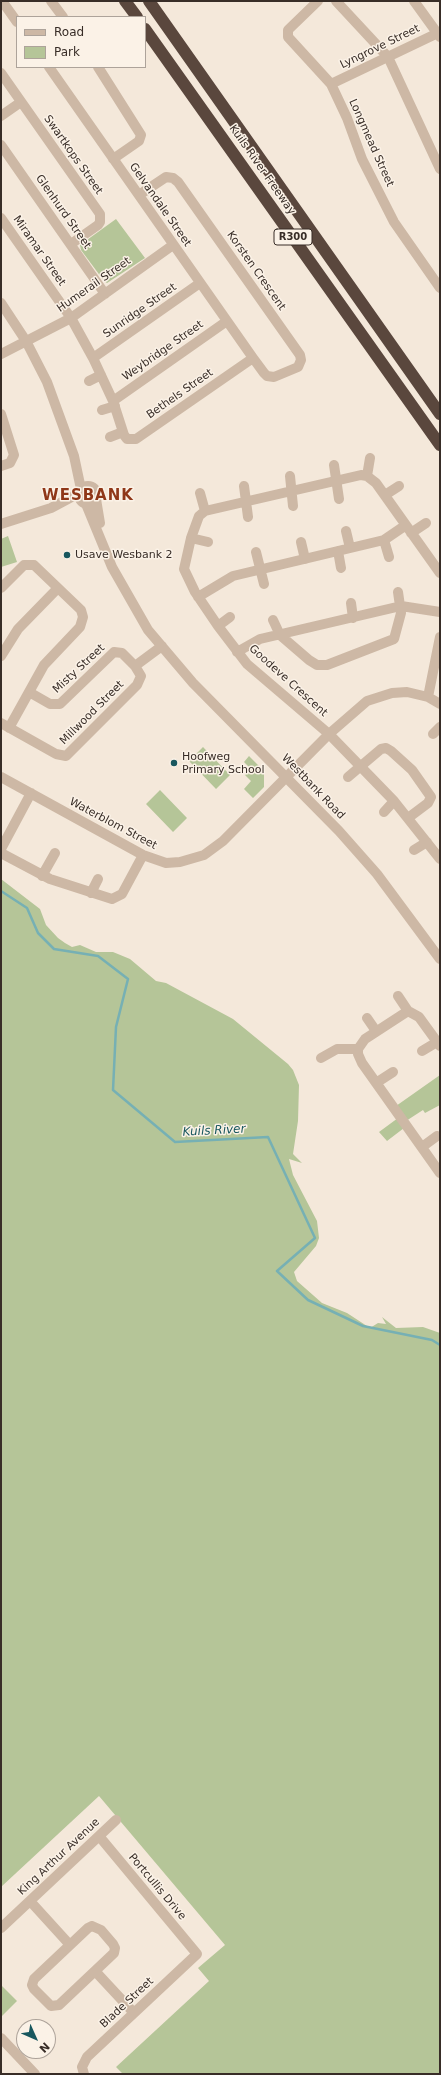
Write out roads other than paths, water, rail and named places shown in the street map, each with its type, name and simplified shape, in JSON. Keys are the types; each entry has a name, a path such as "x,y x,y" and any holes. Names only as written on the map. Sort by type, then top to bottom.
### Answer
{"highway":[{"path":"125,1 136,16"},
{"name":"Kuils River Freeway","path":"149,1 440,414"},
{"name":"Kuils River Freeway","path":"146,30 440,445"}],"street":[{"path":"2,1 16,21"},
{"path":"51,1 62,16"},
{"name":"Longmead Street","path":"318,1 289,29 287,34 289,40 331,84 347,118 362,159 394,222 436,273 440,288"},
{"path":"336,1 388,57 440,169"},
{"path":"414,1 439,34"},
{"name":"Lyngrove Street","path":"331,84 439,34"},
{"name":"Gelvandale Street","path":"49,68 253,358"},
{"path":"99,68 141,135 139,141 113,159"},
{"name":"Swartkops Street","path":"1,73 100,214 100,222 98,225 71,244"},
{"path":"1,116 21,102"},
{"name":"Glenhurd Street","path":"1,145 105,294"},
{"name":"Korsten Crescent","path":"139,195 163,178 170,177 176,179 300,354 301,360 296,368 271,377 265,374 253,358"},
{"name":"Miramar Street","path":"1,218 71,318"},
{"name":"Humerail Street","path":"1,354 71,318 173,245"},
{"name":"Sunridge Street","path":"93,358 200,283"},
{"path":"1,303 26,341 47,382 74,456 84,495 90,504 96,499"},
{"path":"71,318 93,358 114,404 123,432 110,436"},
{"name":"Weybridge Street","path":"114,404 227,321"},
{"name":"Bethels Street","path":"123,432 127,439 136,439 253,358"},
{"path":"89,380 101,375"},
{"path":"102,410 114,404"},
{"path":"1,414 14,455 10,462 1,466"},
{"path":"367,476 370,458"},
{"path":"334,465 339,499"},
{"path":"200,493 205,511 357,475 367,476 376,483 439,571"},
{"path":"290,476 294,506"},
{"path":"244,486 248,517"},
{"path":"385,495 399,486"},
{"name":"Westbank Road","path":"160,644 114,560 102,527 95,491 84,495 118,579 148,630 184,673 215,706 339,831 377,874 440,959"},
{"path":"1,524 51,508 84,495"},
{"name":"Goodeve Crescent","path":"205,511 199,516 191,538 184,569 198,597 237,652 251,667 329,734 394,801 438,854"},
{"path":"198,597 233,576 384,540 426,523"},
{"path":"346,531 350,548"},
{"path":"191,538 208,542"},
{"path":"384,540 389,556"},
{"path":"301,542 305,559"},
{"path":"338,551 341,568"},
{"path":"256,552 264,584"},
{"path":"1,588 21,567 29,564 36,566 81,610 83,620 80,627 47,660 5,726"},
{"path":"1,656 18,629 58,588"},
{"path":"273,620 280,635 314,664 321,666 327,665 392,641 398,631 401,606 398,592"},
{"path":"351,603 354,618"},
{"path":"237,652 253,641 401,606 440,612"},
{"path":"218,626 230,617"},
{"path":"428,697 440,637"},
{"path":"135,666 160,644"},
{"name":"Misty Street","path":"28,692 50,704 57,705 63,702 112,652 122,653 135,666"},
{"name":"Millwood Street","path":"5,726 56,754 66,756 139,682 140,674 135,666"},
{"name":"Waterblom Street","path":"1,777 143,855 156,860 173,863 194,859 204,855 223,841 286,776 360,705 378,696 407,692 428,697 440,704"},
{"path":"348,776 382,749 386,748 412,770 431,797 428,803 408,818"},
{"path":"1,848 31,793"},
{"path":"384,812 394,801"},
{"path":"414,850 427,842"},
{"path":"1,853 42,876 111,899 119,897 143,855"},
{"path":"42,876 55,853"},
{"path":"91,892 98,879"},
{"path":"398,996 408,1011 418,1015 438,1044 422,1051"},
{"path":"408,1011 376,1031 362,1043 358,1049 360,1058 376,1083 440,1173"},
{"path":"367,1018 376,1031"},
{"path":"321,1058 337,1049 358,1049"},
{"path":"376,1083 393,1072"},
{"path":"422,1147 437,1136"},
{"name":"King Arthur Avenue","path":"1,1928 116,1820"},
{"name":"Portcullis Drive","path":"99,1836 197,1954"},
{"path":"30,1901 70,1945"},
{"path":"91,1926 101,1930 114,1946 115,1950 95,1971 57,2006 49,2005 32,1985 34,1979 91,1926"},
{"name":"Blade Street","path":"84,2074 82,2067 84,2060 197,1954"},
{"path":"95,1971 134,2013"},
{"path":"1,2038 35,2074"}],"waterway":[{"name":"Kuils River","path":"1,891 27,908 38,933 54,949 98,956 128,979 116,1027 113,1090 175,1142 268,1137 315,1238 277,1271 308,1300 363,1326 432,1340 440,1345"}],"place":[{"name":"Usave Wesbank 2","path":"67,555"},
{"name":"Hoofweg Primary School","path":"174,763"}],"district":[{"name":"WESBANK","path":"88,496"}]}
